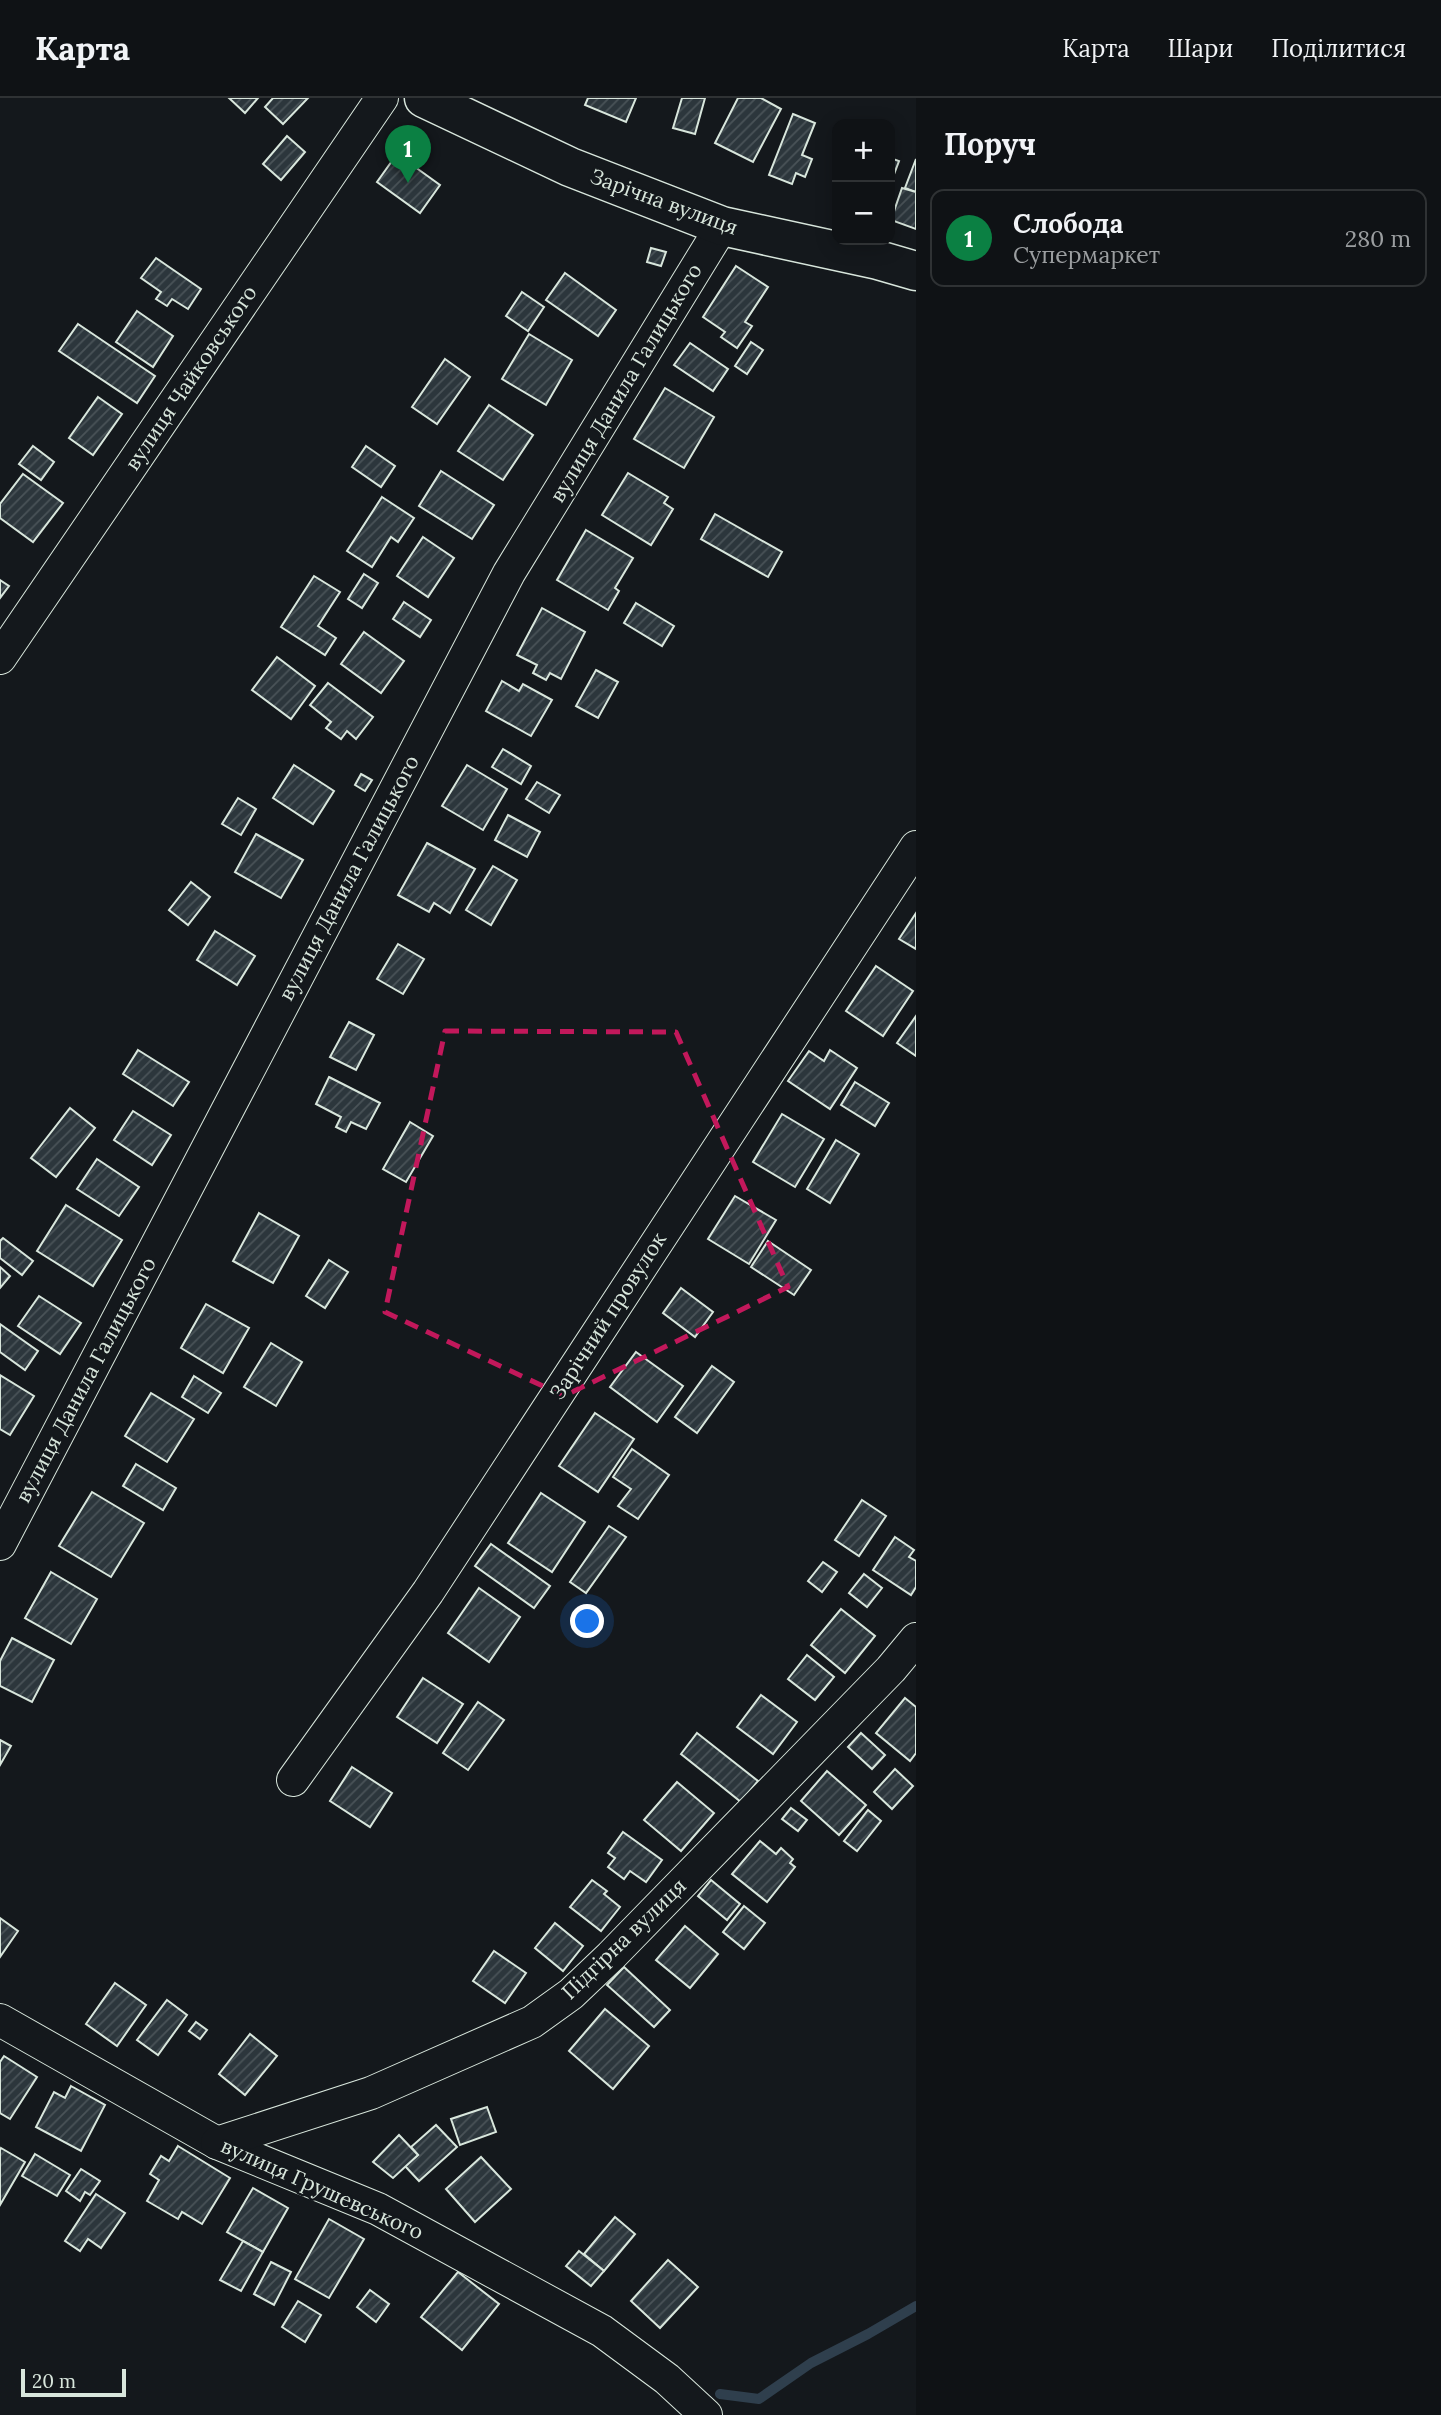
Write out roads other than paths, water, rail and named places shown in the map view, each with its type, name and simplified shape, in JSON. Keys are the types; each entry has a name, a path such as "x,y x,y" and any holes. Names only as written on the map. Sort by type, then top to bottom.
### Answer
{"street":[{"name":"вулиця Чайковського","path":"0,658 382,98"},
{"name":"Зарічна вулиця","path":"424,98 570,167 722,226 878,260 916,271"},
{"name":"вулиця Данила Галицького","path":"0,1544 509,573 722,226"},
{"name":"Зарічний провулок","path":"293,1780 428,1592 916,847"},
{"name":"Підгірна вулиця","path":"217,2143 371,2092 532,2022 571,1994 852,1709 916,1639"},
{"name":"вулиця Грушевського","path":"0,2020 217,2143 378,2209 602,2331 667,2379 706,2415"}],"waterway":[{"path":"720,2394 759,2399 811,2363 916,2306"}],"place":[{"name":"Слобода","path":"408,183"}]}
